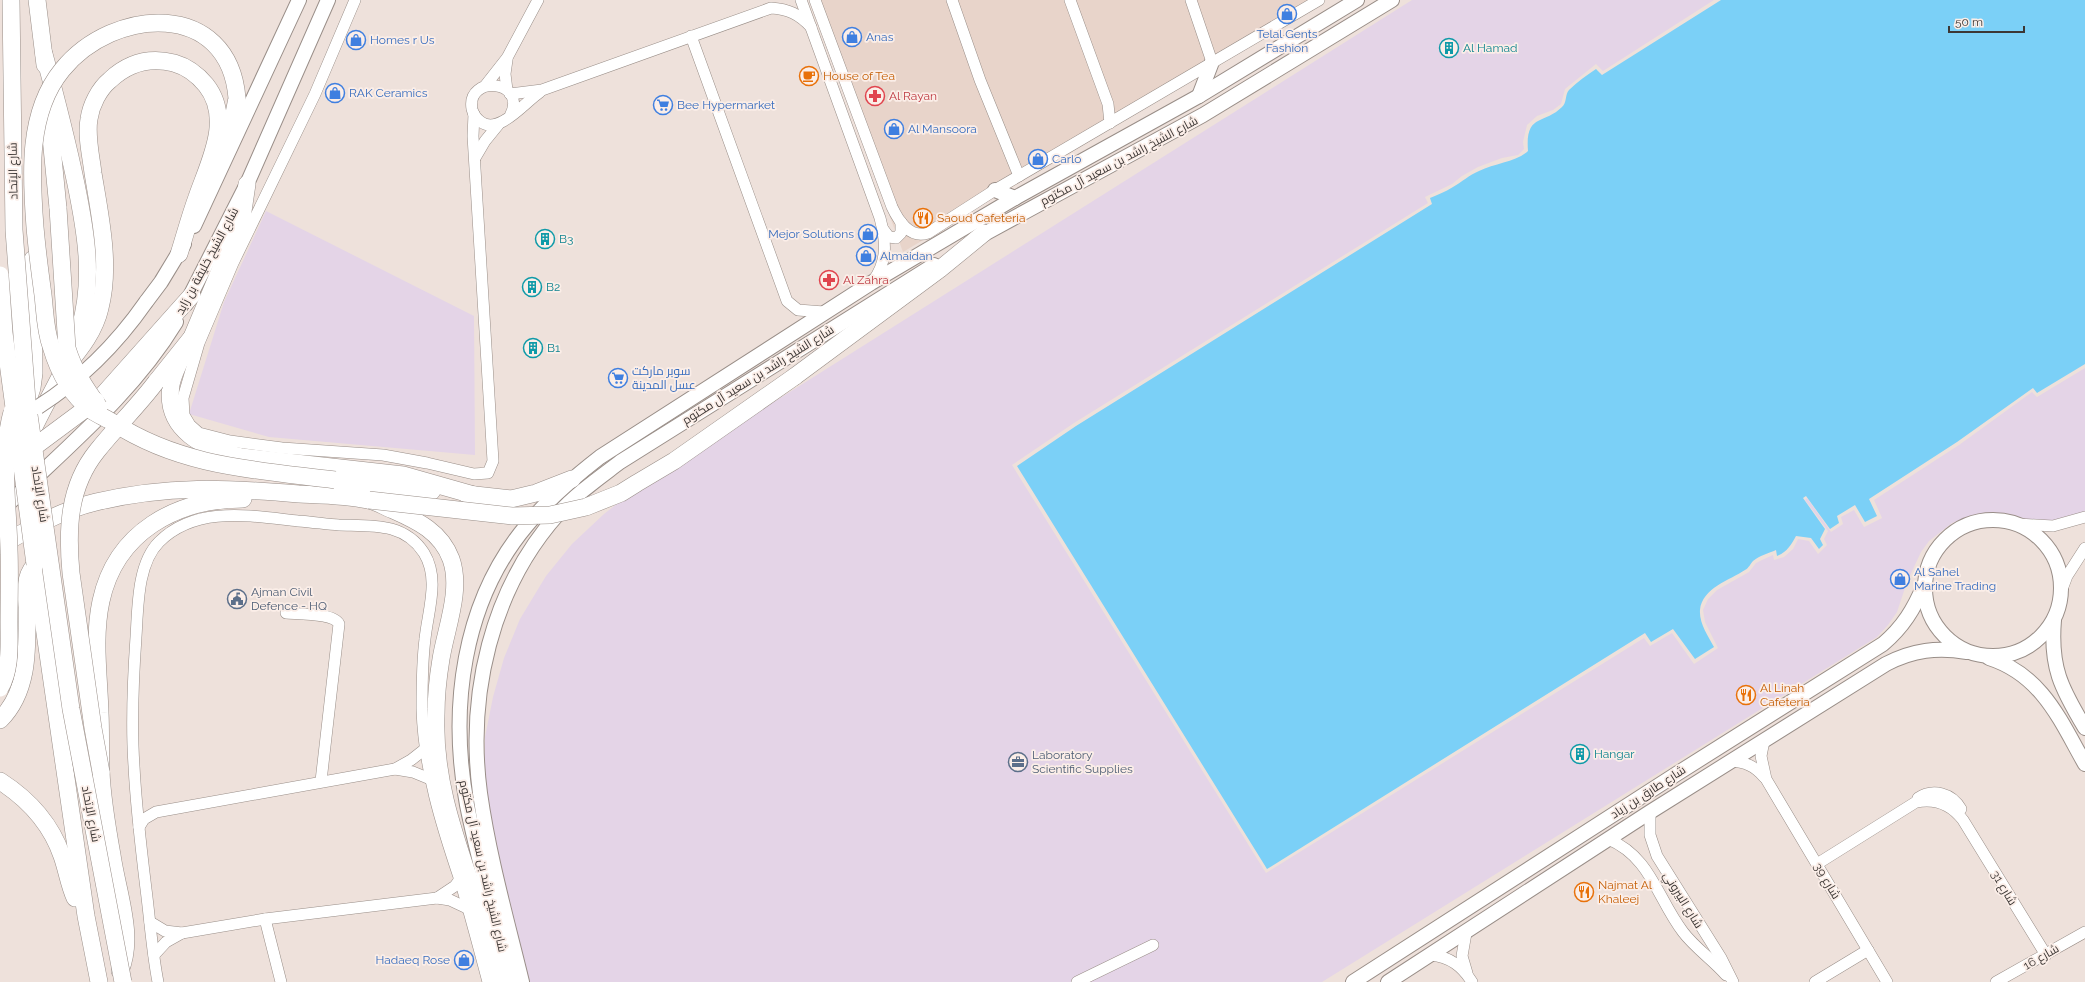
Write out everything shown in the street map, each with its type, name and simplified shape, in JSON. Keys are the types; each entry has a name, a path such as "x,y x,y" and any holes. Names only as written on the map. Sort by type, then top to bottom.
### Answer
{"highway":[{"name":"شارع الإتحاد","path":"11,0 14,223 35,564 86,916 99,982"},
{"path":"37,0 44,54 50,140 58,208 67,348 80,381 107,418"},
{"path":"209,194 231,129 237,98 233,77 221,50 203,32 188,25 165,19 141,21 111,31 89,45 70,61 60,72 44,101 38,118 33,159 36,238 46,324 51,347 64,377 75,395 89,409 154,445 193,459 223,466 335,466"},
{"path":"0,486 20,458 37,420 67,365 84,313 88,279 88,255 72,166 44,54"},
{"path":"67,365 80,350 96,323 103,289 102,237 90,150 89,120 92,107 108,82 118,72 141,62 167,61 190,69 208,88 216,103 219,119 213,152 179,254"},
{"path":"247,184 242,218 174,377 171,395 175,416 185,431 201,444 226,454 335,466 477,496 500,499 524,497 572,479"},
{"path":"0,546 57,515 94,502 157,491 200,488 317,495 512,516 550,515 586,507 610,498 638,484 674,460 794,377 940,269 984,233"},
{"path":"0,451 14,438 33,381 32,263 36,238"},
{"name":"شارع الإتحاد","path":"0,275 4,333 26,405 71,709 122,976"},
{"path":"0,472 66,425 102,396 192,295"},
{"path":"122,976 126,934 111,853 101,772 93,728 71,573 69,548 70,510 80,479 93,456 142,401 192,337"},
{"path":"0,688 6,672 9,643 9,550 4,454 7,425 26,405"},
{"path":"101,772 98,644 101,602 106,584 115,564 128,545 141,532 169,513 206,502 232,499 272,499 317,495"},
{"path":"369,500 412,518 431,530 442,542 453,567 454,592 440,660 436,713 435,777 450,823 463,875 502,982"},
{"path":"0,720 12,706 23,682 26,649 27,582 29,572 35,564"},
{"path":"0,781 26,801 50,830 62,855 72,893 86,916"}],"main road":[{"path":"0,435 26,405 80,378 98,361 128,328 179,254 209,194 299,0"},
{"name":"شارع الشيخ خليفة بن زايد","path":"0,512 28,484 94,424 136,378 160,346 192,295 247,184 328,0"},
{"name":"شارع الشيخ راشد بن سعيد آل مكتوم","path":"509,982 465,792 458,717 462,678 473,624 497,568 527,525 572,479 600,457 824,312 1015,198 1199,96 1357,0"},
{"name":"شارع الشيخ راشد بن سعيد آل مكتوم","path":"522,982 489,846 480,792 477,761 479,707 484,668 492,634 501,608 518,570 537,541 559,514 586,488 620,462 984,233 1203,115 1392,0"},
{"path":"1199,96 1212,62"},
{"path":"995,190 1015,198"},
{"path":"2085,728 2063,689 2056,668 2053,652 2054,619 2061,592 2060,578 2050,551 2042,540 2018,524 1995,520 1983,520 1961,528 1951,534 1938,547 1929,562 1924,585 1926,606 1935,625 1949,641 1967,652 1985,656 2012,666 2034,683 2051,705 2085,764"},
{"name":"شارع طارق بن زياد","path":"1353,982 1678,773 1883,644 1908,618 1924,585"},
{"path":"1985,656 2009,654 2030,645 2047,629 2054,619"},
{"name":"شارع طارق بن زياد","path":"1388,982 1466,933 1650,812 1901,656 1933,649 1967,652"}],"street":[{"path":"355,0 315,94 233,263 199,343 182,404 184,415 190,425 205,435 282,448 335,466 404,458 474,474 484,474 491,469 493,461 473,136 474,114 472,105 474,96 485,86 508,58 538,0"},
{"path":"801,0 883,229 885,258 880,272 871,283"},
{"path":"952,0 980,80 1019,176"},
{"path":"1070,0 1108,104 1110,123"},
{"path":"1191,0 1212,62"},
{"path":"818,3 890,202 901,222 912,233 918,235 928,233 995,190 1314,1"},
{"path":"485,86 499,86 508,92 542,90 774,4 780,8 797,14 811,27"},
{"path":"691,36 787,301 798,310 824,312"},
{"path":"508,58 505,74 508,92 513,108 510,116"},
{"path":"475,158 485,141 498,125 542,90"},
{"path":"474,114 484,124 498,125"},
{"path":"883,229 889,237 896,238 902,233 901,222"},
{"path":"158,982 136,796 133,714 134,663 138,612 146,563 157,544 175,529 194,521 214,516 237,514 336,524 384,526 400,531 414,541 424,554 431,569 433,585 424,638 422,675 425,749 435,777"},
{"path":"2018,524 2053,526 2085,517"},
{"path":"2061,592 2067,576 2085,548"},
{"path":"286,613 331,617 340,624 321,781"},
{"name":"شارع 39","path":"1764,741 1762,764 1766,779 1887,982"},
{"path":"139,827 144,819 156,812 395,768 411,760 425,749"},
{"name":"شارع 39","path":"1731,761 1739,762 1754,768 1766,779"},
{"path":"395,768 435,777"},
{"path":"136,796 145,806 156,812"},
{"name":"شارع 31","path":"1817,864 1909,805 1924,800 1939,801 1952,808 1963,820 2046,956"},
{"name":"شارع البيروني","path":"1650,812 1650,835 1657,856 1721,958 1732,982"},
{"name":"شارع البيروني","path":"1608,839 1632,852 1641,862 1678,925 1692,943 1732,982"},
{"path":"437,898 449,891 463,875"},
{"path":"463,875 467,908 488,982"},
{"path":"150,922 165,931 182,933 265,919 437,898 456,902 467,908"},
{"path":"265,919 281,982"},
{"name":"شارع 16","path":"1996,982 2046,956 2085,932"},
{"path":"154,955 166,942 182,933"},
{"path":"1466,933 1462,956 1471,980"},
{"path":"1077,982 1153,945"},
{"path":"1815,982 1868,950"},
{"path":"1431,955 1439,956 1454,962 1471,980"}],"shaded area":[{"path":"810,0 1326,0 903,252"},
{"path":"1412,0 1714,0 1603,71 1596,64 1565,89 1561,104 1553,110 1537,116 1527,125 1523,142 1524,149 1518,155 1502,158 1478,167 1462,176 1452,184 1425,197 1428,203 1074,423 1012,465 1266,873 1644,638 1650,646 1672,633 1694,664 1718,648 1705,622 1703,610 1708,599 1717,590 1749,572 1756,563 1762,560 1773,555 1774,560 1784,557 1793,549 1798,539 1809,541 1818,554 1827,545 1824,539 1828,531 1805,500 1807,498 1831,532 1843,524 1841,517 1854,510 1864,527 1882,518 1874,500 1959,445 2032,392 2037,397 2085,368 2085,512 2066,521 2025,521 2012,516 1996,513 1967,517 1952,523 1929,541 1921,552 1907,582 1897,612 1877,637 1322,982 526,982 497,862 484,782 485,737 493,697 504,658 520,619 546,576 572,544 604,514 636,489"},
{"path":"266,211 474,316 475,455 269,437 189,414 224,302"}],"water":[{"path":"1721,0 2085,0 2085,364 2037,393 2033,388 1957,442 1869,499 1877,516 1865,522 1855,505 1837,516 1839,523 1830,529 1806,496 1803,498 1825,529 1820,539 1823,545 1819,549 1811,538 1796,536 1786,550 1777,556 1776,550 1758,558 1746,569 1711,590 1702,602 1700,615 1704,629 1714,647 1695,659 1673,629 1651,642 1645,633 1267,869 1017,466 1076,426 1432,204 1430,198 1450,189 1485,168 1518,158 1523,155 1528,151 1528,139 1533,125 1562,107 1565,103 1568,92 1579,81 1596,69 1602,75"}],"place":[{"name":"Telal Gents Fashion","path":"1287,14"},
{"name":"Anas","path":"852,37"},
{"name":"Homes r Us","path":"356,40"},
{"name":"Al Hamad","path":"1449,48"},
{"name":"House of Tea","path":"809,76"},
{"name":"RAK Ceramics","path":"335,93"},
{"name":"Al Rayan","path":"875,96"},
{"name":"Bee Hypermarket","path":"663,105"},
{"name":"Al Mansoora","path":"894,129"},
{"name":"Carlo","path":"1038,159"},
{"name":"Saoud Cafeteria","path":"923,218"},
{"name":"Mejor Solutions","path":"868,234"},
{"name":"B3","path":"545,239"},
{"name":"Almaidan","path":"866,256"},
{"name":"Al Zahra","path":"829,280"},
{"name":"B2","path":"532,287"},
{"name":"B1","path":"533,348"},
{"name":"سوبر ماركت عسل المدينة","path":"618,378"},
{"name":"Al Sahel Marine Trading","path":"1900,579"},
{"name":"Ajman Civil Defence - HQ","path":"237,599"},
{"name":"Al Linah Cafeteria","path":"1746,695"},
{"name":"Hangar","path":"1580,754"},
{"name":"Laboratory Scientific Supplies","path":"1018,762"},
{"name":"Najmat Al Khaleej","path":"1584,892"},
{"name":"Hadaeq Rose","path":"464,960"}]}
